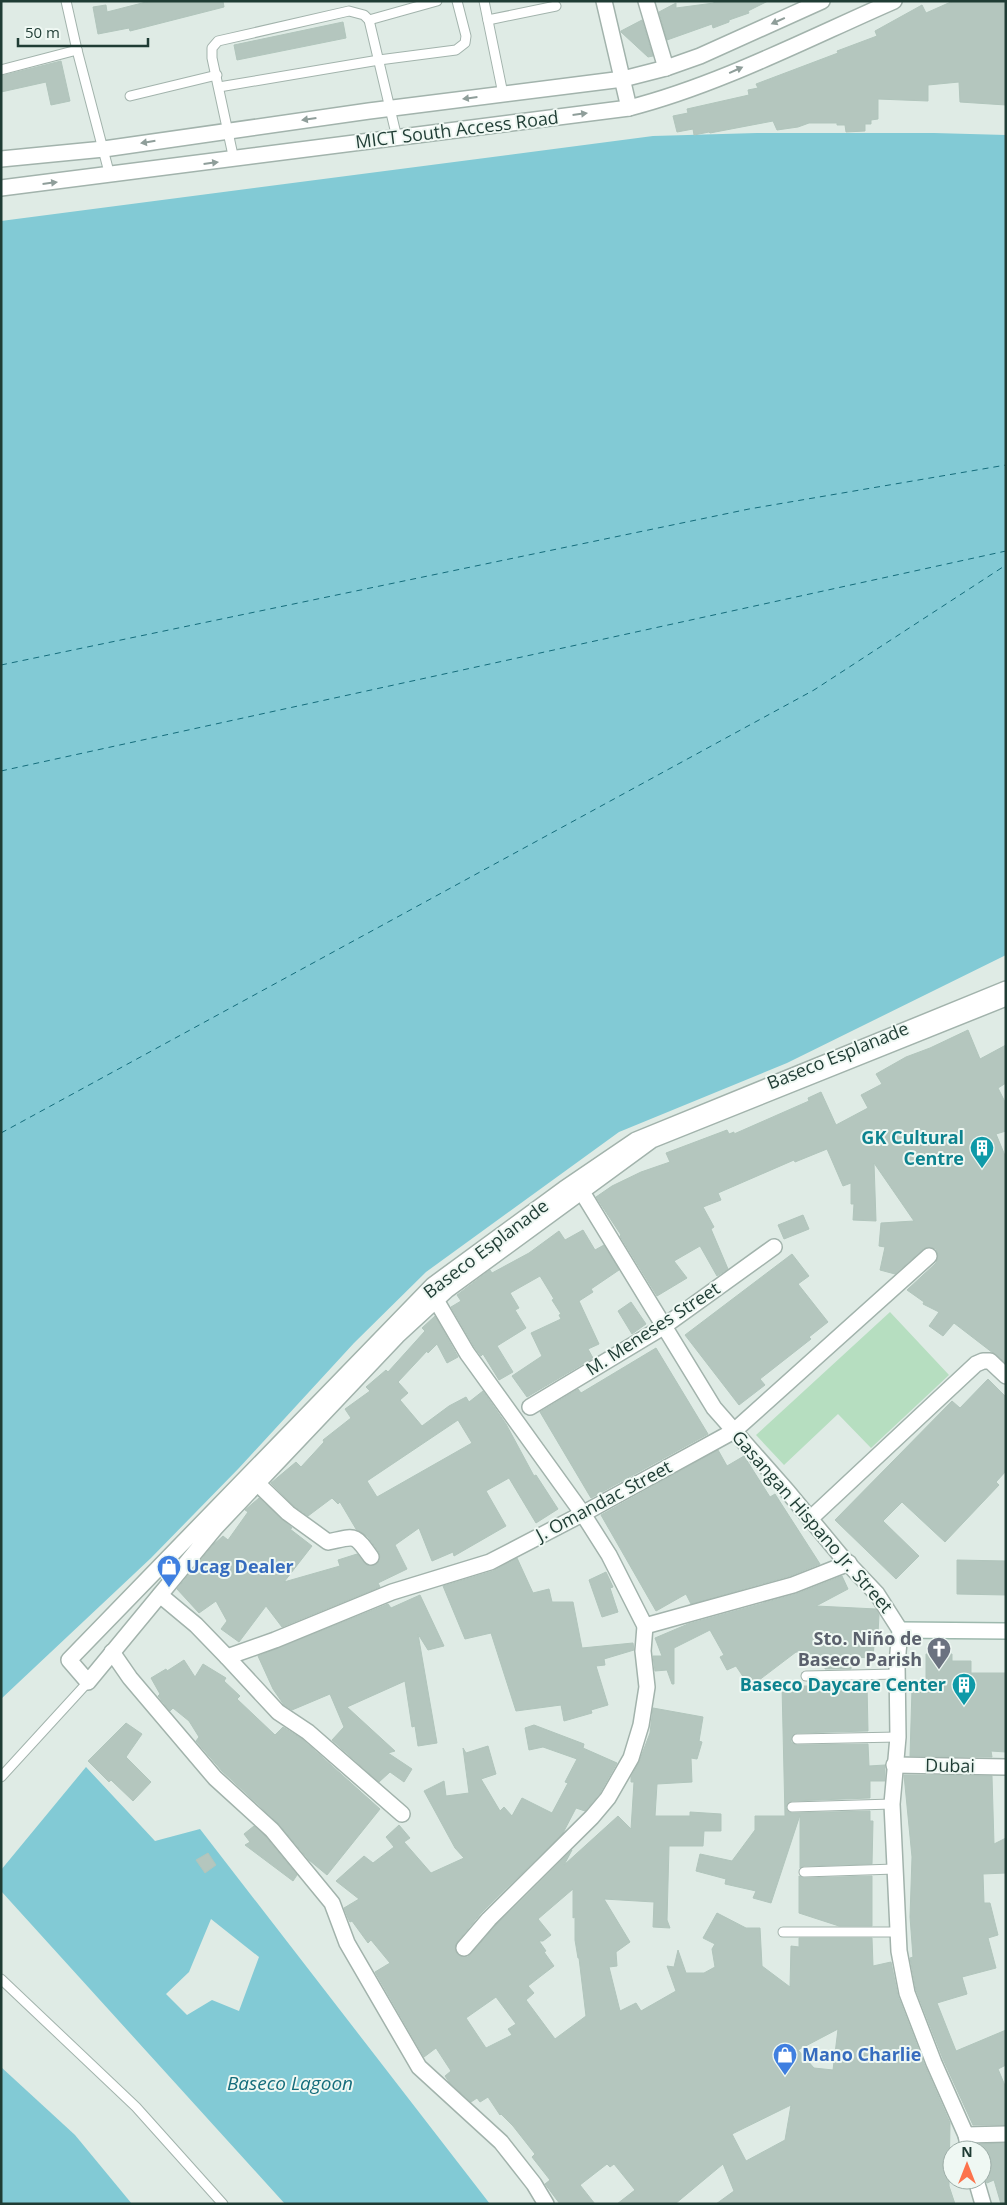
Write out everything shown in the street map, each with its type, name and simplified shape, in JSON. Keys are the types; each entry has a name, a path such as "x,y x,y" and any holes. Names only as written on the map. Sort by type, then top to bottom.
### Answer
{"street":[{"path":"604,1 629,108"},
{"path":"646,1 666,68"},
{"name":"MICT South Access Road","path":"1,159 104,149 390,108 622,79 666,68 700,56 822,1"},
{"name":"MICT South Access Road","path":"1,188 110,176 629,108 666,98 708,82 894,1"},
{"name":"Baseco Esplanade","path":"88,1682 69,1660 433,1286 564,1189 636,1140 1006,989"},
{"path":"88,1682 216,1528 397,1336 447,1290 652,1140 1006,998"},
{"name":"Gasangan Hispano Jr. Street","path":"582,1192 714,1408 841,1556 877,1594 900,1630 897,1674 898,1737 892,1804 897,1932 907,1993 967,2140"},
{"name":"M. Meneses Street","path":"530,1407 663,1327 774,1247"},
{"name":"J. Omandac Street","path":"227,1656 275,1640 392,1592 490,1562 583,1514 734,1431 929,1256"},
{"path":"436,1300 467,1353 583,1514 609,1554 645,1626 643,1651 647,1687 640,1725 631,1758 608,1798 592,1817 489,1919 464,1948"},
{"path":"810,1518 976,1364 990,1361 1006,1376"},
{"path":"258,1484 288,1513 328,1542 352,1537 358,1539 371,1557"},
{"path":"645,1626 793,1584 849,1563"},
{"path":"160,1595 196,1625 278,1712 308,1732 402,1814"},
{"path":"900,1630 1006,1630"},
{"path":"112,1652 130,1678 215,1778 272,1830 332,1902 347,1943 419,2067 501,2142 534,2184 546,2204"},
{"name":"Dubai","path":"894,1765 1006,1767"},
{"path":"981,2140 1006,2134"},
{"path":"979,2190 983,2204"}],"lane":[{"path":"66,1 110,176"},
{"path":"369,20 437,1"},
{"path":"219,87 379,60 456,50 461,48 466,36 457,1"},
{"path":"484,1 503,94"},
{"path":"488,20 556,6"},
{"path":"234,160 212,48 218,41 349,11 364,15 369,20 397,138"},
{"path":"1,70 77,50"},
{"path":"130,96 217,76"},
{"path":"806,1676 897,1674"},
{"path":"1,1777 88,1682"},
{"path":"797,1739 898,1737"},
{"path":"792,1808 892,1804"},
{"path":"804,1872 895,1869"},
{"path":"783,1932 897,1932"},
{"path":"1,1979 136,2106 223,2204"}],"green space":[{"path":"890,1312 949,1375 871,1448 838,1414 784,1465 756,1435"}],"water":[{"path":"757,133 1006,135 1006,955 787,1063 619,1132 426,1272 354,1343 239,1468 151,1558 1,1699 1,221 653,136"},
{"name":"Baseco Lagoon","path":"86,1767 155,1841 200,1829 490,2204 285,2204 1,1891 1,1870","holes":["211,1919 259,1957 239,2011 212,2000 187,2015 166,1994 189,1972"]},
{"path":"1,2067 75,2135 132,2204 1,2204"}],"building":[{"path":"150,1 223,1 224,7 130,31 129,28 98,34 93,7 106,5 107,12"},
{"path":"714,1 768,1 748,11 749,13 729,20 729,22 713,28 712,24 667,40 659,12 676,3 676,8 714,3"},
{"path":"953,1 1006,1 1006,105 960,102 959,82 928,85 928,101 878,99 878,119 871,120 871,124 865,124 865,131 846,132 845,125 837,125 837,123 809,123 798,127 777,130 773,121 694,135 693,129 677,132 673,116 688,113 687,109 749,95 748,90 758,88 756,84 877,36 875,31 922,5 926,13"},
{"path":"642,20 653,56 648,57 621,32"},
{"path":"343,22 346,38 237,60 234,45"},
{"path":"61,61 70,101 51,105 46,82 1,92 1,76"},
{"path":"968,1030 980,1059 1006,1045 1006,1083 998,1088 1006,1104 1006,1131 996,1134 1006,1158 1006,1363 954,1323 943,1336 929,1326 939,1312 923,1304 924,1302 907,1290 936,1263 938,1255 936,1249 928,1247 923,1249 895,1274 880,1270 885,1247 879,1246 881,1223 914,1221 874,1163 876,1221 853,1220 854,1204 851,1204 851,1183 843,1186 827,1149 795,1162 794,1160 718,1193 721,1200 703,1207 714,1227 711,1229 728,1269 717,1276 700,1246 674,1261 687,1278 657,1296 596,1197 612,1186 641,1172 670,1162 666,1153 727,1130 729,1134 734,1132 734,1134 809,1101 808,1098 821,1092 836,1125 868,1108 861,1095 882,1084 876,1074 906,1057"},
{"path":"803,1215 809,1229 784,1239 778,1225"},
{"path":"583,1230 595,1250 604,1245 619,1270 591,1289 593,1292 579,1301 599,1344 588,1349 593,1358 527,1397 512,1376 542,1356 531,1333 561,1319 559,1315 561,1314 552,1300 554,1299 540,1276 510,1293 519,1308 515,1310 526,1328 497,1346 513,1372 499,1380 483,1354 481,1356 475,1348 451,1307 461,1301 457,1295 490,1270 492,1273 529,1253 559,1231 565,1240"},
{"path":"792,1254 809,1276 798,1284 828,1322 809,1337 811,1339 760,1379 765,1385 739,1405 685,1335"},
{"path":"631,1302 646,1324 632,1334 618,1311"},
{"path":"435,1316 458,1357 447,1363 437,1344 428,1353 427,1351 398,1382 408,1393 400,1400 422,1426 449,1406 466,1397 469,1402 483,1391 506,1424 534,1476 536,1475 558,1509 536,1523 509,1478 486,1491 506,1526 454,1556 453,1552 432,1561 419,1528 395,1545 407,1569 378,1583 380,1587 282,1627 266,1606 239,1642 221,1629 227,1621 216,1601 199,1613 177,1589 214,1544 223,1536 228,1540 248,1512 245,1510 259,1498 292,1528 290,1529 312,1546 284,1582 340,1566 338,1560 357,1554 367,1565 377,1564 380,1557 379,1552 368,1537 356,1529 340,1502 338,1504 332,1498 308,1516 294,1506 271,1483 296,1462 301,1467 324,1442 323,1440 351,1418 345,1409 370,1391 366,1387 386,1370 388,1372 425,1331 422,1328","holes":["458,1420 472,1443 377,1497 367,1481"]},
{"path":"656,1348 708,1434 591,1498 540,1412 578,1389 581,1393"},
{"path":"988,1379 1006,1397 1006,1471 996,1482 999,1485 945,1542 902,1502 883,1521 919,1556 896,1579 835,1520 952,1401 960,1408"},
{"path":"718,1450 727,1466 744,1456 770,1497 775,1494 820,1564 790,1576 691,1604 686,1594 656,1611 601,1515"},
{"path":"517,1558 533,1593 549,1589 552,1602 573,1602 582,1648 633,1643 634,1650 604,1659 605,1665 596,1666 608,1705 591,1710 592,1713 564,1721 561,1705 516,1711 491,1633 465,1639 443,1586 493,1571"},
{"path":"957,1560 1006,1561 1006,1595 957,1594"},
{"path":"606,1572 613,1587 610,1588 618,1612 602,1617 589,1580"},
{"path":"842,1576 848,1589 816,1606 876,1609 879,1615 878,1633 875,1632 873,1658 852,1657 851,1669 825,1669 826,1656 796,1652 750,1687 736,1666 727,1670 720,1657 724,1655 710,1630 674,1648 674,1684 672,1684 667,1670 655,1671 653,1656 662,1656 655,1638 688,1624 796,1594"},
{"path":"420,1595 444,1646 428,1650 418,1634 437,1743 418,1746 415,1726 412,1727 405,1681 347,1707 395,1751 388,1753 412,1769 404,1782 390,1772 379,1782 332,1740 344,1727 330,1694 292,1710 284,1705 273,1689 258,1656 388,1604 391,1608"},
{"path":"926,1654 952,1654 952,1661 971,1661 971,1673 1006,1673 1006,1752 991,1751 992,1757 910,1756 912,1689 926,1690"},
{"path":"184,1660 195,1677 203,1664 226,1678 224,1681 240,1696 237,1699 275,1735 283,1727 302,1739 380,1809 327,1875 309,1860 278,1823 222,1771 196,1741 199,1737 189,1721 173,1708 170,1711 158,1696 160,1694 151,1678 166,1669 167,1671"},
{"path":"851,1681 850,1685 867,1685 868,1731 797,1733 792,1736 791,1742 797,1745 868,1744 869,1766 885,1765 885,1781 870,1781 870,1798 792,1801 787,1804 786,1808 792,1813 870,1811 870,1821 873,1821 872,1864 804,1866 800,1868 800,1815 771,1903 753,1898 756,1891 725,1884 726,1879 696,1871 700,1854 732,1861 755,1830 755,1816 785,1816 782,1686 825,1686 825,1682"},
{"path":"653,1708 703,1717 699,1741 702,1742 697,1759 691,1758 692,1782 657,1784 655,1816 690,1816 690,1812 721,1814 721,1831 704,1831 703,1846 669,1846 667,1920 670,1928 653,1927 654,1902 604,1899 630,1942 616,1952 617,1966 609,1967 620,2011 636,2003 641,2011 676,1991 667,1966 674,1967 678,1950 686,1973 704,1973 715,1967 712,1949 715,1944 703,1938 717,1913 746,1928 760,1928 762,1966 790,1987 791,1946 799,1947 799,1938 872,1938 873,1966 891,1962 898,1996 925,2066 950,2123 950,2140 942,2140 942,2190 950,2190 955,2204 716,2204 734,2191 723,2164 675,2204 617,2204 635,2190 614,2164 610,2167 607,2164 580,2185 595,2204 560,2204 545,2184 550,2180 532,2157 535,2154 513,2126 500,2115 488,2097 480,2102 477,2098 471,2102 449,2082 445,2076 451,2071 436,2048 424,2057 375,1972 390,1963 371,1940 368,1943 348,1918 344,1908 359,1899 336,1881 364,1856 373,1863 394,1847 386,1837 399,1825 410,1838 404,1842 431,1873 464,1858 455,1848 424,1791 444,1781 446,1796 469,1793 463,1748 466,1753 488,1746 496,1774 481,1779 500,1811 504,1807 512,1816 522,1798 552,1813 568,1783 565,1782 577,1759 543,1747 529,1750 525,1728 534,1725 584,1744 583,1748 617,1763 600,1793 585,1811 576,1808 563,1833 482,1912 457,1942 455,1947 458,1955 468,1957 496,1925 572,1850 564,1865 618,1816 631,1829 634,1782 631,1782 631,1777 650,1733","holes":["573,1889 575,1940 586,2016 555,2039 526,2000 534,1993 528,1986 554,1966 539,1941 543,1941 551,1935 538,1919","496,1997 516,2024 508,2029 512,2035 486,2048 466,2018","838,2029 833,2070 814,2068 798,2050","791,2105 785,2140 746,2161 732,2134"]},
{"path":"126,1723 142,1734 126,1757 151,1782 133,1801 111,1780 109,1782 88,1761"},
{"path":"904,1775 992,1776 994,1844 1006,1838 1006,1873 983,1874 984,1903 990,1903 998,1935 988,1938 996,1968 962,1977 967,1994 937,2003 956,2051 1006,2030 1006,2065 998,2069 1006,2088 1006,2125 973,2125 943,2059 916,1990 910,1958 913,1957 910,1917 912,1857"},
{"path":"254,1826 265,1836 297,1875 293,1881 245,1845 250,1842 244,1834"},
{"path":"208,1853 216,1865 205,1873 196,1860"},
{"path":"799,1876 804,1878 872,1876 872,1926 839,1926 799,1913"},
{"path":"1006,2143 1006,2204 1001,2204 994,2180 992,2181 992,2144"}],"ferry route":[{"path":"1,665 749,509 1006,465"},
{"path":"1,771 1006,551"},
{"path":"1,1133 814,690 1006,565"}],"place":[{"name":"GK Cultural Centre","path":"982,1169"},
{"name":"Ucag Dealer","path":"169,1588"},
{"name":"Sto. Niño de Baseco Parish","path":"939,1670"},
{"name":"Baseco Daycare Center","path":"964,1706"},
{"name":"Mano Charlie","path":"785,2076"}]}
